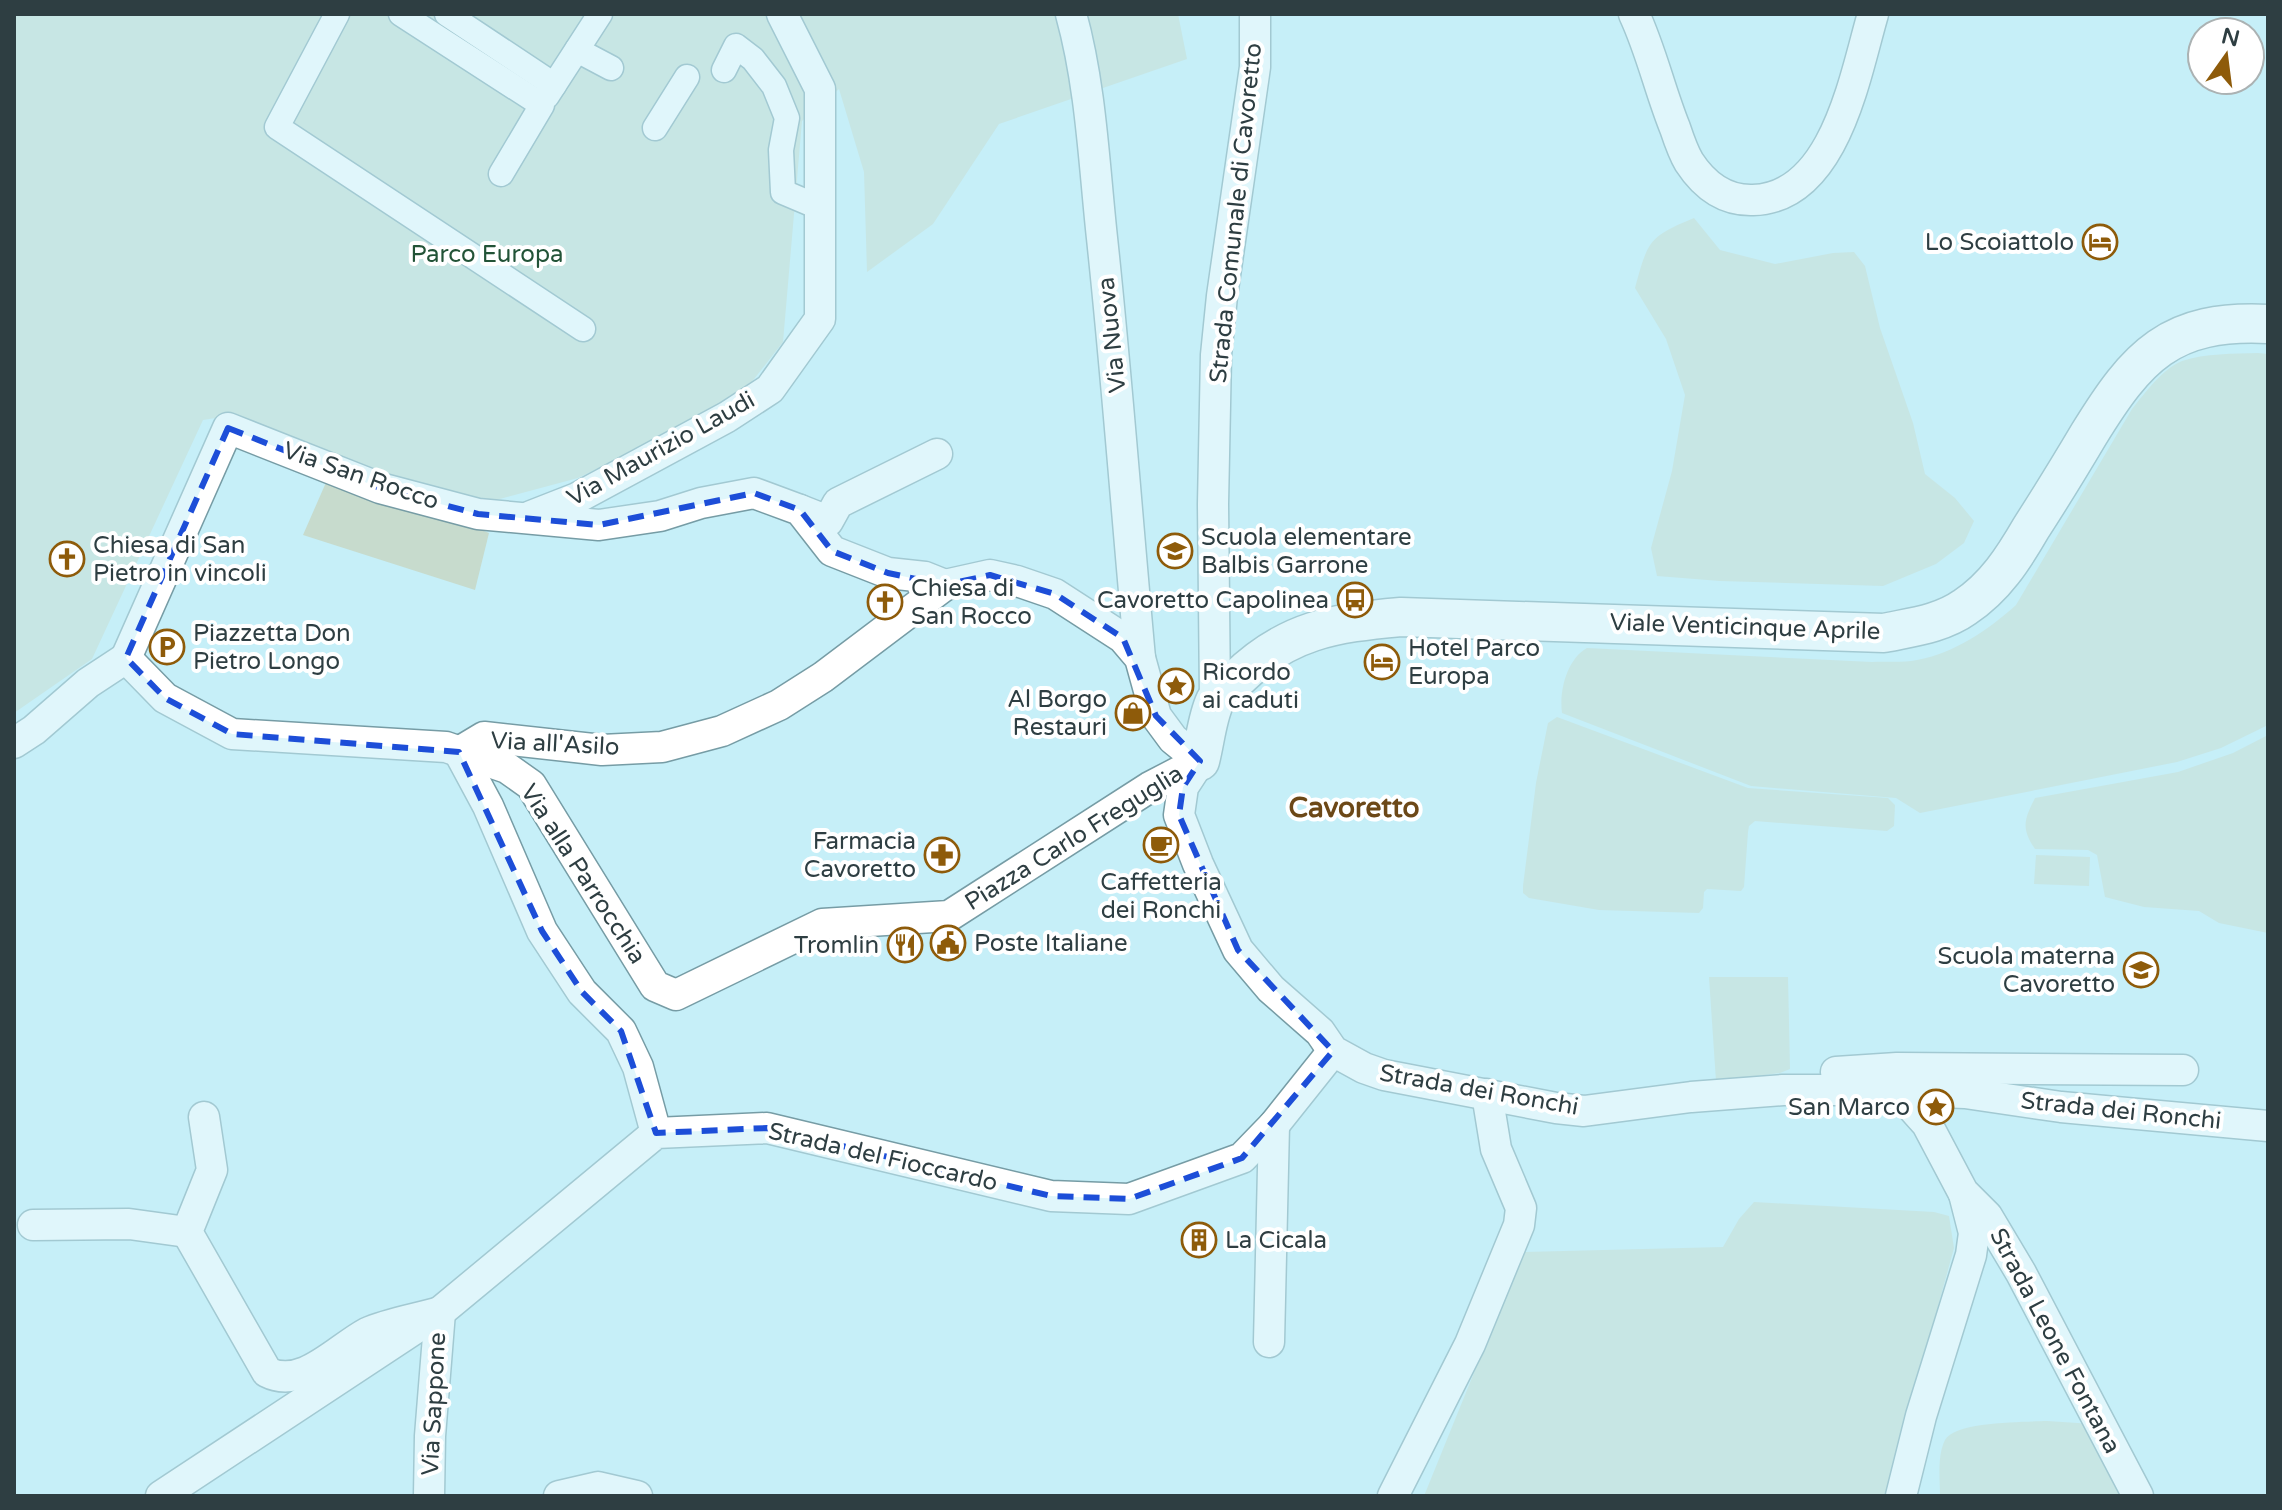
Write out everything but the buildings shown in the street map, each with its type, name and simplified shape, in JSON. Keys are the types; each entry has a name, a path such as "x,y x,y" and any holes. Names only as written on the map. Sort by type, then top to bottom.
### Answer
{"street":[{"path":"337,14 277,127 583,329"},
{"path":"401,14 548,95"},
{"path":"447,14 548,95"},
{"name":"Via Maurizio Laudi","path":"525,519 577,498 727,417 770,389 820,319 814,189 820,89 782,14"},
{"name":"Via Nuova","path":"1071,14 1080,47 1098,199 1121,421 1140,658"},
{"name":"Strada Comunale di Cavoretto","path":"1215,699 1213,504 1216,355 1255,67 1255,14"},
{"path":"1634,14 1686,158 1701,180 1721,194 1745,200 1768,200 1792,188 1814,169 1829,148 1845,110 1873,14"},
{"path":"501,174 577,50 591,17"},
{"path":"724,70 736,46 753,59 774,86 787,118 781,150 783,192 814,189"},
{"path":"577,50 611,68"},
{"path":"655,128 680,106 687,77"},
{"name":"Viale Venticinque Aprile","path":"1215,699 1243,672 1275,648 1310,631 1341,622 1401,617 1884,633 1931,624 1963,609 1989,589 2004,570 2116,389 2140,362 2169,340 2201,328 2244,323 2268,324"},
{"name":"Via San Rocco","path":"126,658 228,428 380,488 478,514 599,525 660,516 701,503 754,493 828,521 838,503 937,454"},
{"path":"800,510 832,551 888,573 925,577 945,585 990,575 1055,594 1123,638 1140,658 1156,716 1173,739 1200,761 1215,699"},
{"name":"Via all'Asilo","path":"656,1133 638,1067 621,1031 582,992 542,931 488,806 459,752 484,737 602,750 662,747 722,731 779,705 823,677 945,585"},
{"path":"14,743 34,730 88,683 126,658"},
{"name":"Via alla Parrocchia","path":"126,658 165,698 232,734 446,747 507,768 531,785 655,986 676,995 822,924 949,916"},
{"name":"Piazza Carlo Freguglia","path":"949,916 1138,795 1200,761"},
{"name":"Strada dei Ronchi","path":"1200,761 1183,787 1179,815 1238,950 1271,989 1320,1032 1333,1051 1384,1075 1584,1111 1691,1097 1783,1090 1888,1090 1965,1093 2061,1107 2268,1126"},
{"name":"Strada del Fioccardo","path":"656,1133 767,1128 1051,1196 1129,1199 1242,1158 1274,1125 1333,1051"},
{"name":"Strada dei Ronchi","path":"1783,1090 1804,1074 1897,1068 2183,1070"},
{"name":"Strada Leone Fontana","path":"1888,1090 1910,1105 1927,1124 1963,1192 1974,1233 1971,1255 1925,1403 1901,1496"},
{"path":"1393,1496 1470,1344 1519,1225 1521,1208 1496,1149 1487,1094"},
{"path":"187,1232 212,1170 204,1117"},
{"path":"1269,1342 1274,1125"},
{"path":"161,1496 440,1312 656,1133"},
{"name":"Strada Leone Fontana","path":"1963,1192 1987,1216 2021,1273 2138,1496"},
{"path":"33,1225 129,1224 187,1232"},
{"path":"187,1232 267,1372 279,1379 300,1375 369,1332 440,1312"},
{"name":"Via Sappone","path":"429,1496 430,1436 440,1312"},
{"path":"559,1496 598,1487 637,1496"}],"highlighted area":[{"path":"228,428 380,488 478,514 599,525 754,493 800,510 832,551 888,573 945,585 990,575 1055,594 1123,638 1156,716 1200,761 1183,787 1179,815 1238,950 1333,1051 1242,1158 1129,1199 1051,1196 767,1128 656,1133 621,1031 582,992 542,931 459,752 232,734 165,698 126,658"}],"green space":[{"name":"Parco Europa","path":"14,14 1178,14 1187,59 999,124 933,224 867,272 864,172 839,89 802,121 783,342 737,401 578,478 473,506 228,416 203,420 92,659 14,713"},
{"path":"1694,218 1720,250 1775,264 1854,252 1865,266 1880,328 1913,423 1925,474 1955,498 1974,521 1964,543 1936,564 1883,586 1657,576 1651,548 1672,471 1685,395 1666,339 1635,288 1652,242 1667,230"},
{"path":"2268,354 2268,725 2221,748 2177,762 1920,813 1896,798 1751,786 1562,713 1566,676 1574,660 1587,648 1872,662 1917,660 1958,646 1982,632 2016,605 2132,409 2161,375 2191,358"},
{"path":"331,471 489,533 475,590 303,535"},
{"path":"1557,717 1748,788 1888,798 1895,805 1894,826 1887,831 1755,821 1748,832 1744,887 1741,891 1707,889 1699,913 1599,910 1529,898 1523,893 1523,886 1536,783 1548,723"},
{"path":"2268,735 2268,933 2219,923 2199,911 2144,907 2105,897 2097,855 2088,850 2035,849 2028,835 2026,818 2035,798 2178,772 2233,753"},
{"path":"2036,855 2090,857 2089,886 2034,884"},
{"path":"1709,977 1788,977 1790,1069 1716,1081"},
{"path":"1754,1202 1934,1212 1949,1216 1954,1248 1886,1496 1424,1496 1523,1252 1723,1247 1739,1219"},
{"path":"2047,1421 2093,1424 2127,1496 1940,1496 1941,1453 1945,1440 1951,1434 1976,1426"}],"place":[{"name":"Lo Scoiattolo","path":"2100,242"},
{"name":"Scuola elementare Balbis Garrone","path":"1175,551"},
{"name":"Chiesa di San Pietro in vincoli","path":"67,559"},
{"name":"Cavoretto Capolinea","path":"1355,600"},
{"name":"Chiesa di San Rocco","path":"885,602"},
{"name":"Piazzetta Don Pietro Longo","path":"167,647"},
{"name":"Hotel Parco Europa","path":"1382,662"},
{"name":"Ricordo ai caduti","path":"1176,686"},
{"name":"Al Borgo Restauri","path":"1133,713"},
{"name":"Caffetteria dei Ronchi","path":"1161,845"},
{"name":"Farmacia Cavoretto","path":"942,855"},
{"name":"Poste Italiane","path":"948,943"},
{"name":"Tromlin","path":"905,945"},
{"name":"Scuola materna Cavoretto","path":"2141,970"},
{"name":"San Marco","path":"1936,1107"},
{"name":"La Cicala","path":"1199,1240"}],"district":[{"name":"Cavoretto","path":"1354,808"}]}
